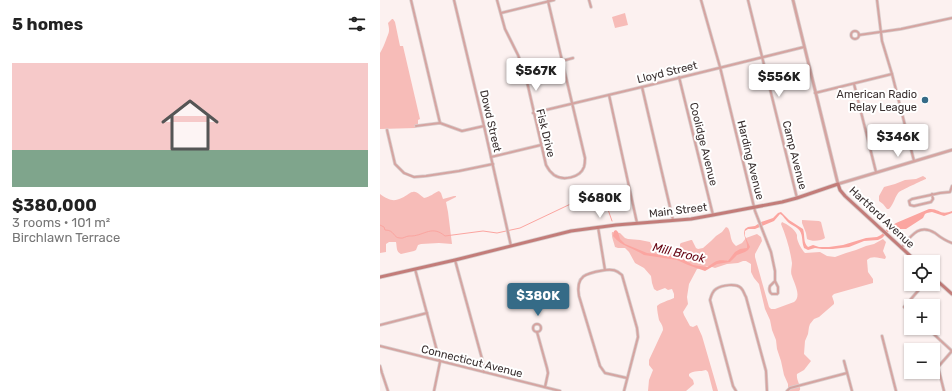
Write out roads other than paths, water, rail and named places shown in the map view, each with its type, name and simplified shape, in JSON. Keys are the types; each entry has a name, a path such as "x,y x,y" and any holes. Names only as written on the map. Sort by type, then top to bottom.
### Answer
{"main road":[{"name":"Main Street","path":"380,277 455,260 571,230 691,219 782,202 838,184"},
{"name":"Hartford Avenue","path":"838,184 840,190 845,196 909,255"},
{"path":"940,283 952,294"}],"street":[{"path":"411,0 440,123"},
{"name":"Dowd Street","path":"454,0 511,246"},
{"name":"Fisk Drive","path":"497,0 505,29 522,63 546,165 553,174 560,178 578,175 584,167 585,158 572,103"},
{"path":"501,13 554,0"},
{"path":"589,0 591,7"},
{"name":"Harding Avenue","path":"701,0 720,67 754,207 772,252 775,281 778,287 778,293 772,294 769,290 770,286 775,281"},
{"name":"Camp Avenue","path":"748,0 797,198"},
{"path":"793,0 838,184"},
{"path":"877,0 882,41 914,161"},
{"path":"548,2 572,103"},
{"path":"859,35 922,25 952,18"},
{"name":"Lloyd Street","path":"533,112 804,47"},
{"path":"562,61 573,58"},
{"path":"815,93 892,74"},
{"name":"Coolidge Avenue","path":"679,78 713,215"},
{"path":"854,84 876,172"},
{"path":"642,87 673,220"},
{"path":"609,95 638,224"},
{"path":"416,126 440,123 462,131 484,126"},
{"path":"387,130 395,164 404,173 414,177 459,171 493,164"},
{"path":"491,157 541,145"},
{"name":"Main Street","path":"838,184 952,150"},
{"path":"932,194 933,199 931,202 914,206 910,205 912,199 932,194 950,192 952,186"},
{"path":"598,227 605,270"},
{"path":"901,248 914,232 922,230 930,230 952,243"},
{"path":"455,260 484,366 484,372"},
{"path":"415,269 440,362 434,391"},
{"path":"624,391 638,337 637,328 622,275 617,270 612,269 589,273 580,280 578,284 579,296 600,366 606,373 627,378"},
{"path":"736,391 733,386 710,300 716,289 731,285 742,288 746,297 766,371 767,391"},
{"path":"911,299 918,291"},
{"path":"380,325 426,313"},
{"path":"538,332 541,327 539,324 536,324 533,328 538,332 548,373 545,387"},
{"path":"935,335 952,351 938,368 944,391"},
{"path":"882,336 896,391"},
{"name":"Connecticut Avenue","path":"380,346 560,391"},
{"path":"844,361 852,391"},
{"path":"380,366 388,391"},
{"path":"787,390 847,373"}],"waterway":[{"name":"Mill Brook","path":"380,225 384,227 385,230 391,231 398,238 432,231 436,231 445,236 483,231 497,233 520,228 579,200 605,201 612,221"}],"place":[{"name":"American Radio Relay League","path":"925,100"}]}
